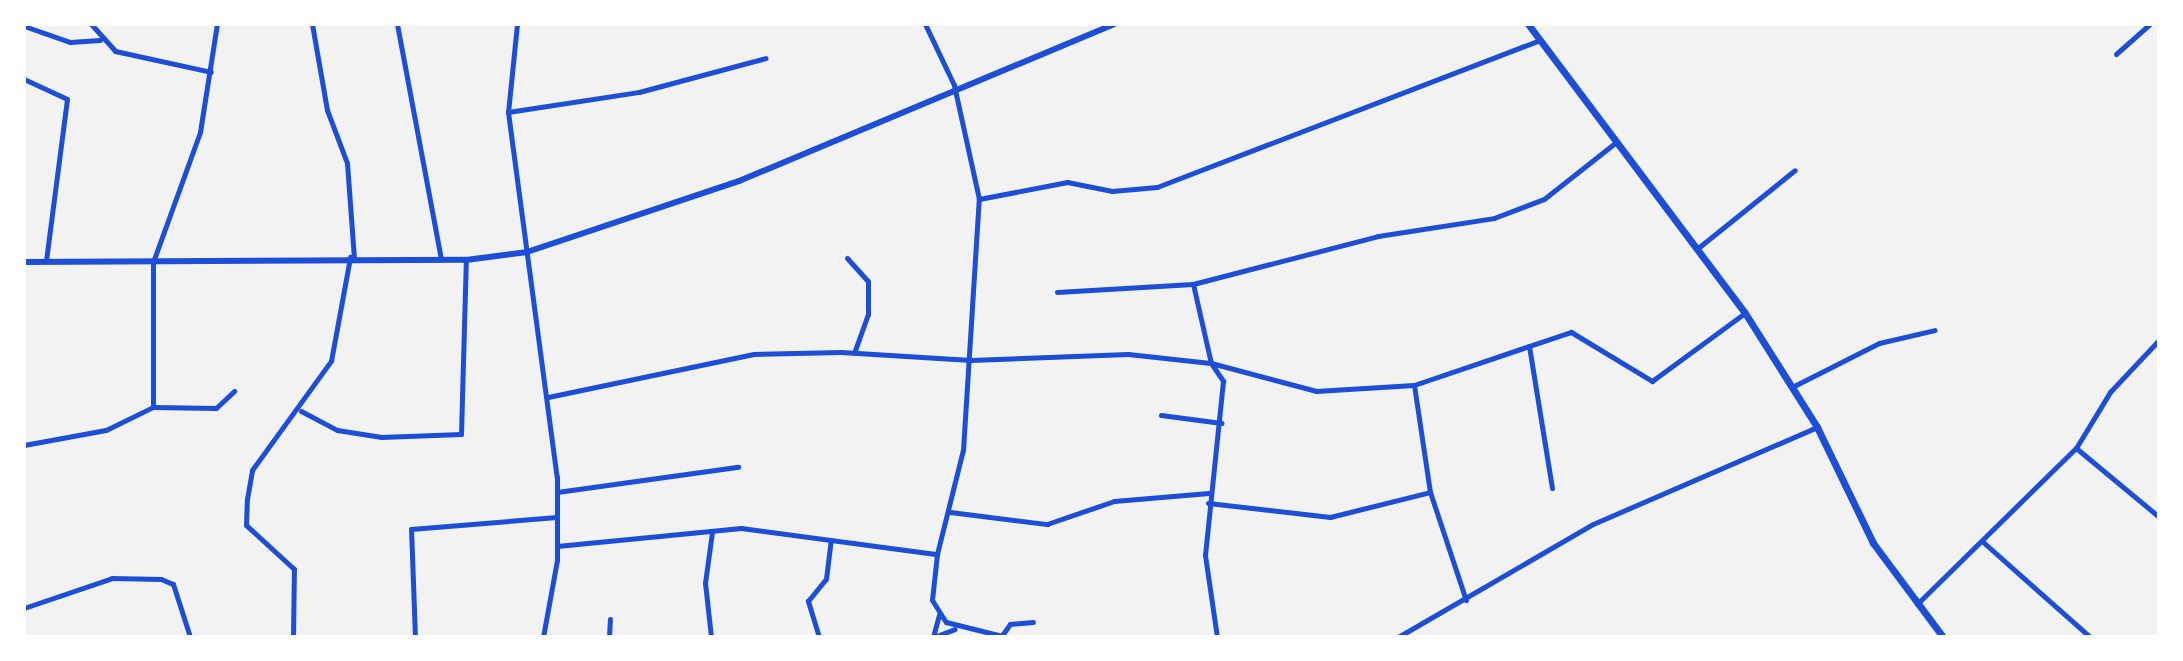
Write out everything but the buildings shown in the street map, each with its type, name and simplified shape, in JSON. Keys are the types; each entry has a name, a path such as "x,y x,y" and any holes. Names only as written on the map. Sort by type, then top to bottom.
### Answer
{"main road":[{"path":"1528,24 1745,313 1817,427 1873,543 1943,637"}],"street":[{"path":"91,24 100,40 115,51 211,72"},
{"path":"153,407 153,262 200,132 217,24"},
{"path":"293,637 294,569 246,525 252,470 280,428 301,411 331,361 352,258 347,163 327,110 312,24"},
{"path":"397,24 441,259"},
{"path":"517,24 508,112 548,397 557,492 557,546 543,637"},
{"path":"925,24 954,85 979,199 971,360 950,512 937,554 932,600 940,614 955,629"},
{"path":"24,262 352,258 466,260 527,252 739,181 954,85 1115,24"},
{"path":"2116,54 2150,24"},
{"path":"24,26 70,42 100,40"},
{"path":"979,199 1067,182 1112,191 1157,187 1540,40"},
{"path":"508,112 666,87 766,58"},
{"path":"24,79 67,99 46,260"},
{"path":"1057,292 1193,284 1348,242 1494,218 1544,199 1615,143"},
{"path":"1698,248 1795,170"},
{"path":"847,258 868,281 868,314 854,353"},
{"path":"301,411 337,430 381,437 461,434 466,260"},
{"path":"1193,284 1211,363 1223,381 1221,423 1209,493 1205,555 1217,637"},
{"path":"548,397 754,354 854,353 971,360 1128,354 1211,363 1316,391 1414,385 1529,346 1578,333 1636,378 1652,381 1745,313"},
{"path":"1792,387 1879,343 1935,330"},
{"path":"1917,605 2076,448 2110,392 2159,340"},
{"path":"1529,346 1552,488"},
{"path":"1414,385 1430,492 1466,600"},
{"path":"24,445 106,430 153,407 216,408 234,391"},
{"path":"1161,415 1221,423"},
{"path":"1398,637 1606,517 1817,427"},
{"path":"2076,448 2159,517"},
{"path":"557,492 738,467"},
{"path":"1208,503 1330,517 1430,492"},
{"path":"950,512 1028,525 1114,501 1209,493"},
{"path":"415,637 411,529 557,517"},
{"path":"557,546 741,528 937,554"},
{"path":"711,637 705,583 712,532"},
{"path":"819,637 808,601 826,579 831,540"},
{"path":"1983,542 2090,637"},
{"path":"24,608 112,578 161,579 173,584 190,637"},
{"path":"934,637 940,614"},
{"path":"609,637 610,619"},
{"path":"934,637 955,629 1004,635 1010,624 1033,622"}]}
